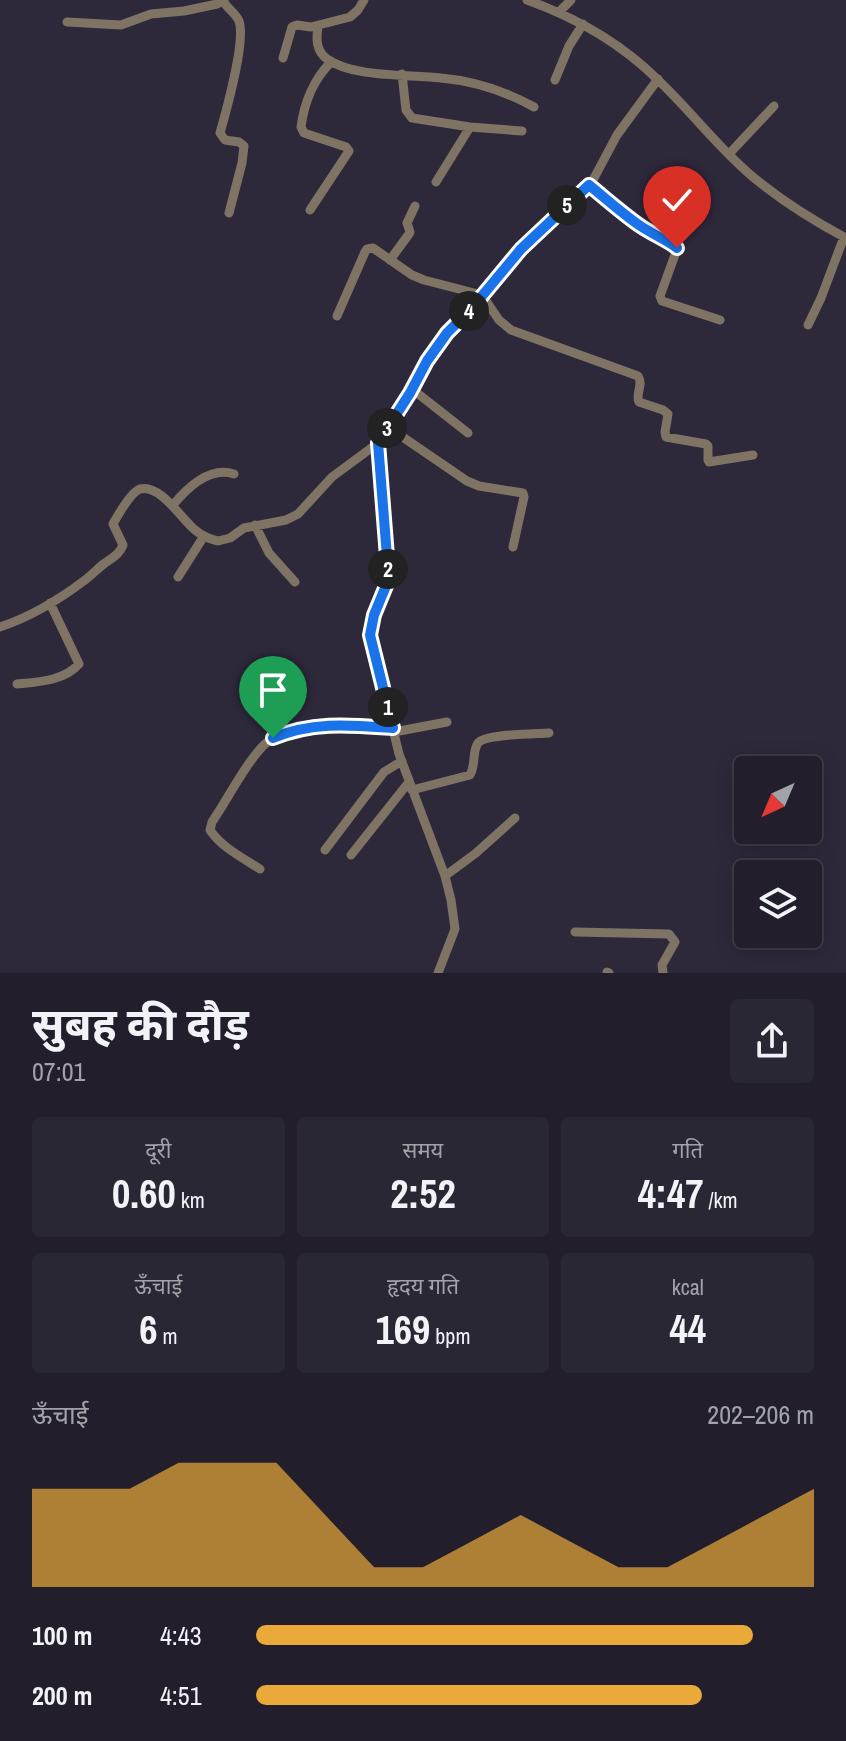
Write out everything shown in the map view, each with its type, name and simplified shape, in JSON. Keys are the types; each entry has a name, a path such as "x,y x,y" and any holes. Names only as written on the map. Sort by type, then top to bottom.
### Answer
{"street":[{"path":"283,58 292,27 318,26 350,17 364,0"},
{"path":"527,0 559,12 613,41 658,79 754,178 845,238 808,325"},
{"path":"559,12 571,0"},
{"path":"67,22 121,25 151,14 184,11 224,1 238,20 240,30 237,64 220,133 225,140 242,144 244,150 229,213"},
{"path":"555,80 569,46 583,24"},
{"path":"318,26 319,50 331,62 368,73 444,78 485,86 534,107"},
{"path":"310,210 349,151 346,147 304,133 301,127 316,80 331,62"},
{"path":"402,74 409,116 470,127 522,131"},
{"path":"0,627 50,603 87,579 120,551 122,541 113,524 136,491 145,488 173,505 194,530 212,540 224,541 244,528 286,520 298,514 332,477 378,443 436,347 521,249 589,185 617,135 658,79"},
{"path":"729,154 774,106"},
{"path":"436,182 470,127"},
{"path":"589,185 637,224 675,245 676,252 660,296 662,301 720,320"},
{"path":"390,260 409,234 407,223 415,206"},
{"path":"337,316 367,249 373,248 412,275 482,295 499,320 511,330 638,376 641,383 637,397 639,402 668,414 666,437 706,444 708,460 712,463 753,455"},
{"path":"412,389 468,433"},
{"path":"388,427 467,481 523,493 513,547"},
{"path":"378,443 388,581 374,615 370,635 402,761 445,876 455,929 438,973"},
{"path":"173,505 189,486 203,478 222,472 234,474"},
{"path":"255,525 269,553 295,582"},
{"path":"178,577 204,536"},
{"path":"17,684 60,677 79,664 50,603"},
{"path":"260,869 215,838 210,830 212,822 265,744 287,732 311,726 333,724 394,730 447,722"},
{"path":"351,855 411,786 470,775 479,742 506,735 549,733"},
{"path":"325,850 384,772 402,761"},
{"path":"445,876 515,818"},
{"path":"575,932 669,934 675,942 662,965 663,973"}],"route":[{"path":"273,738 311,726 333,724 393,728 370,635 374,615 388,581 378,443 447,333 521,249 589,185 637,224 677,248"}]}
